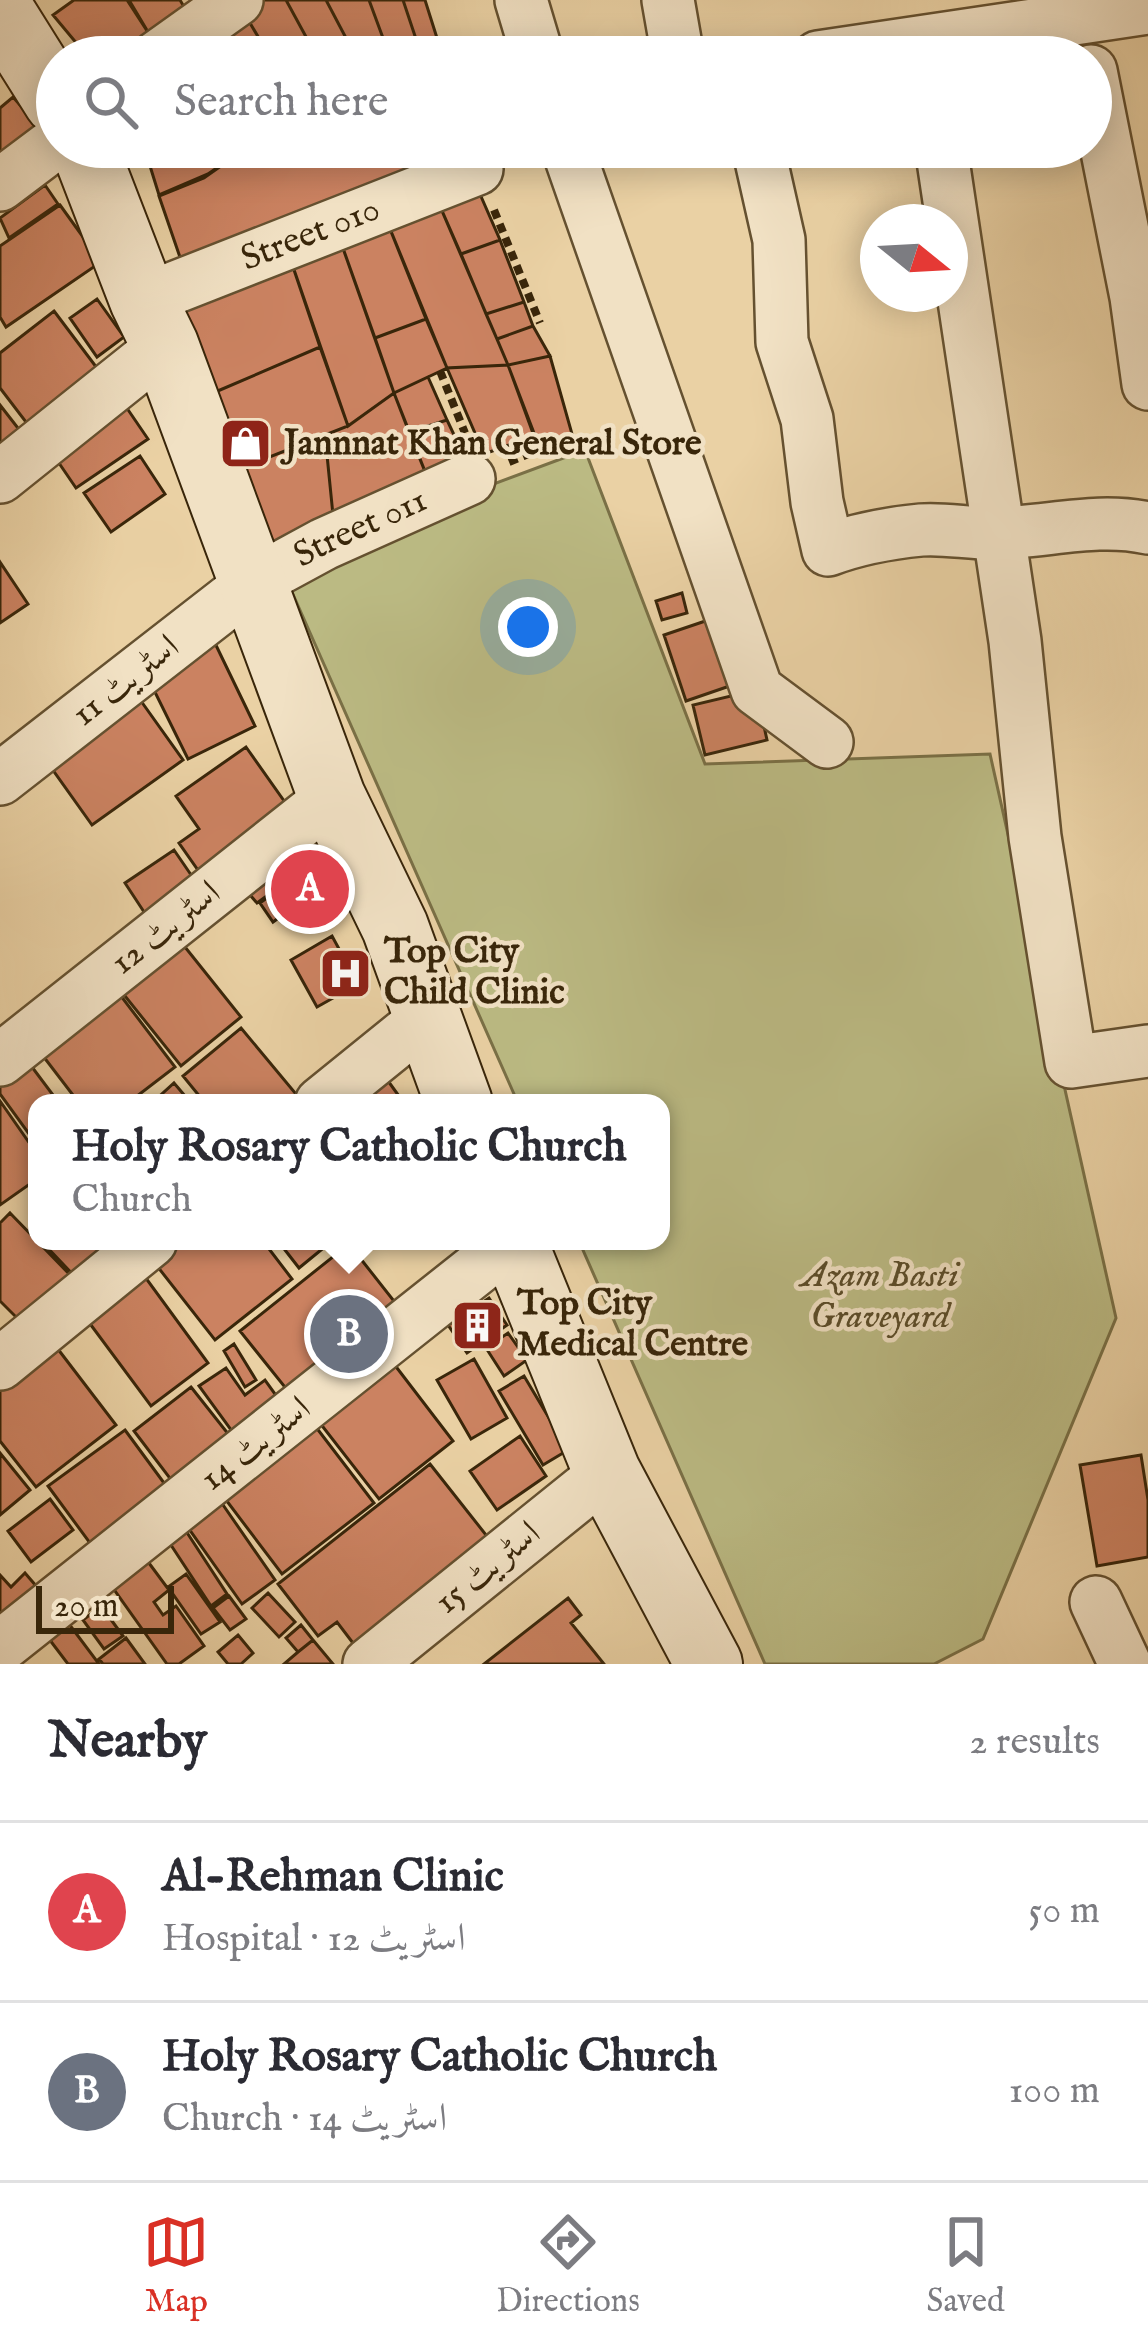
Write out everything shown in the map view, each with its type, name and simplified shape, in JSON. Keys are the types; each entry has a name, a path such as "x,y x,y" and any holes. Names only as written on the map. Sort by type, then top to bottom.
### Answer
{"street":[{"path":"187,36 238,0"},
{"path":"520,0 531,36"},
{"path":"668,0 674,36"},
{"path":"1088,36 1148,8"},
{"path":"0,10 36,67"},
{"path":"0,185 36,158"},
{"path":"92,168 332,797 394,927 456,1094"},
{"path":"574,168 757,689 827,742"},
{"path":"763,168 779,240 782,342 807,419 828,550 923,530 998,533 1057,525 1127,524 1148,528"},
{"path":"944,168 1015,641 1035,837 1071,1062 1148,1051"},
{"path":"1110,168 1148,384"},
{"name":"Street 010","path":"0,477 154,322 477,169"},
{"name":"Street 011","path":"252,584 471,466"},
{"name":"اسٹریٹ 11","path":"0,779 252,584"},
{"name":"اسٹریٹ 12","path":"0,1060 332,797"},
{"path":"332,1094 426,1018"},
{"path":"0,1364 140,1250"},
{"name":"اسٹریٹ 14","path":"0,1647 501,1250"},
{"path":"516,1250 607,1472 709,1664"},
{"name":"اسٹریٹ 15","path":"369,1664 607,1472"},
{"path":"1096,1602 1125,1664"}],"path":[{"path":"477,169 540,323"},
{"path":"440,371 471,466"}],"green space":[{"name":"Azam Basti Graveyard","path":"585,450 705,764 990,754 1116,1318 983,1639 934,1664 765,1664 583,1250 670,1250 670,1094 514,1094 288,583 416,513"}],"building":[{"path":"74,0 127,0 150,36 70,36 53,15"},
{"path":"129,0 180,0 187,12 150,36"},
{"path":"249,0 286,0 306,36 258,36 240,6"},
{"path":"286,0 326,0 345,36 306,36"},
{"path":"326,0 369,0 382,36 345,36"},
{"path":"369,0 403,0 415,36 382,36"},
{"path":"403,0 425,0 436,36 415,36"},
{"path":"240,6 258,36 214,36 211,28"},
{"path":"13,97 36,130 0,161 0,108"},
{"path":"151,168 217,168 208,174 159,195"},
{"path":"218,168 428,168 430,173 183,266 159,196"},
{"path":"45,185 58,204 9,238 0,218"},
{"path":"476,185 500,240 461,254 436,197"},
{"path":"436,197 508,365 447,368 386,219"},
{"path":"60,205 101,262 6,327 0,317 0,246"},
{"path":"386,219 426,319 375,338 339,237"},
{"path":"339,237 394,393 348,426 291,261"},
{"path":"500,240 524,302 486,314 461,254"},
{"path":"291,261 320,347 213,393 183,305"},
{"path":"97,299 124,337 97,357 70,318"},
{"path":"524,302 533,326 497,339 486,314"},
{"path":"54,311 103,376 32,430 0,388 0,353"},
{"path":"426,319 447,368 394,393 375,338"},
{"path":"533,326 550,356 508,365 497,339"},
{"path":"320,347 348,426 244,467 213,393"},
{"path":"550,356 574,441 542,454 508,365"},
{"path":"508,365 534,436 484,454 447,368"},
{"path":"428,377 447,420 409,432 394,393"},
{"path":"394,393 428,479 334,525 325,435 348,426"},
{"path":"120,398 148,439 76,488 48,447"},
{"path":"0,405 28,441 0,463"},
{"path":"447,420 466,460 428,479 409,432"},
{"path":"325,435 334,525 275,552 244,467"},
{"path":"140,456 165,494 111,532 84,493"},
{"path":"0,562 28,604 0,623"},
{"path":"682,593 687,613 662,620 656,601"},
{"path":"729,613 750,679 686,701 664,635"},
{"path":"212,637 255,726 188,759 144,670"},
{"path":"131,687 183,760 92,825 40,752"},
{"path":"756,690 767,740 705,755 693,705"},
{"path":"246,747 294,815 200,873 179,843 199,829 176,796"},
{"path":"293,844 308,866 257,903 238,881"},
{"path":"174,850 198,885 148,918 125,883"},
{"path":"310,866 322,886 273,922 260,903"},
{"path":"173,932 241,1017 181,1066 113,981"},
{"name":"Top City Child Clinic","path":"332,936 358,984 317,1007 291,960"},
{"path":"108,979 175,1067 140,1094 72,1094 30,1039"},
{"path":"241,1028 296,1094 198,1094 183,1076"},
{"path":"20,1051 52,1094 28,1094 28,1133 0,1094 0,1066"},
{"path":"378,1067 398,1094 341,1094"},
{"path":"174,1083 183,1094 162,1094"},
{"path":"0,1101 28,1141 28,1185 0,1205"},
{"path":"10,1213 28,1232 28,1250 46,1250 75,1280 27,1328 0,1301 0,1223"},
{"path":"50,1250 114,1250 80,1282"},
{"path":"159,1250 270,1250 292,1279 215,1340 150,1257"},
{"path":"285,1250 321,1250 299,1268"},
{"path":"341,1250 354,1250 401,1310 292,1396 240,1331"},
{"path":"140,1270 208,1363 151,1406 82,1313"},
{"name":"Top City Medical Centre","path":"489,1298 507,1325 467,1353 448,1325"},
{"path":"508,1333 527,1360 504,1376 486,1348"},
{"path":"51,1340 116,1425 36,1487 0,1441 0,1380"},
{"path":"234,1344 256,1380 245,1387 224,1351"},
{"path":"384,1351 453,1441 379,1499 309,1409"},
{"path":"474,1359 507,1418 471,1439 437,1380"},
{"path":"226,1368 245,1395 265,1380 288,1412 242,1445 199,1386"},
{"path":"524,1376 568,1450 543,1465 499,1391"},
{"path":"191,1387 233,1440 175,1485 134,1431"},
{"path":"309,1418 374,1503 282,1574 217,1488"},
{"path":"125,1430 178,1502 101,1558 48,1486"},
{"path":"520,1436 546,1476 497,1510 470,1471"},
{"path":"0,1453 30,1490 0,1515"},
{"path":"1141,1455 1148,1500 1148,1557 1097,1566 1080,1465"},
{"path":"430,1464 490,1540 356,1647 337,1622 318,1636 278,1584"},
{"path":"50,1499 73,1530 31,1562 8,1531"},
{"path":"221,1502 275,1580 242,1604 187,1526"},
{"path":"184,1528 227,1594 211,1606 167,1539"},
{"path":"143,1555 169,1590 154,1602 163,1615 176,1606 204,1646 179,1664 167,1664 108,1581"},
{"path":"25,1573 37,1587 0,1622 0,1575 11,1587"},
{"path":"186,1574 220,1622 201,1634 168,1587"},
{"path":"268,1593 295,1622 279,1637 252,1608"},
{"path":"229,1596 246,1619 230,1630 213,1608"},
{"path":"568,1598 581,1615 571,1623 604,1664 484,1664"},
{"path":"101,1606 123,1636 104,1649 83,1620"},
{"path":"66,1620 99,1664 68,1664 46,1635"},
{"path":"301,1625 313,1640 298,1652 286,1638"},
{"path":"238,1635 253,1653 241,1664 228,1664 218,1652"},
{"path":"126,1638 145,1664 103,1664 99,1659"},
{"path":"313,1640 333,1664 284,1664 298,1652"}],"place":[{"name":"Jannnat Khan General Store","path":"245,444"},
{"name":"Al-Rehman Clinic","path":"310,889"},
{"name":"Top City Child Clinic","path":"345,973"},
{"name":"Top City Medical Centre","path":"478,1325"},
{"name":"Holy Rosary Catholic Church","path":"349,1334"}]}
